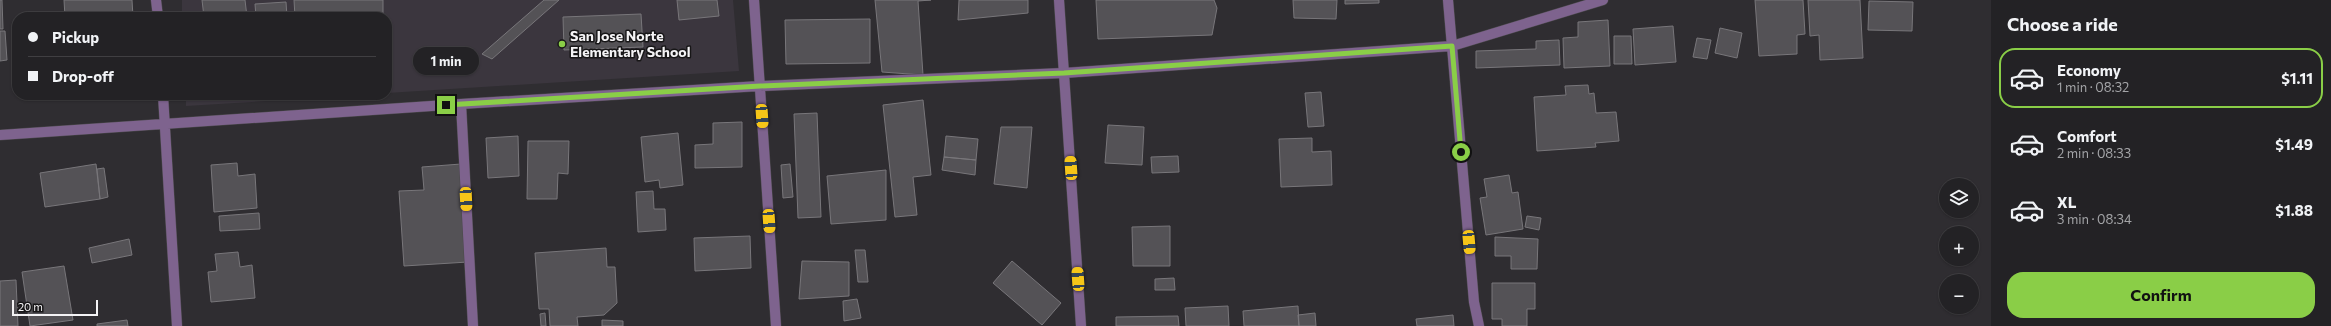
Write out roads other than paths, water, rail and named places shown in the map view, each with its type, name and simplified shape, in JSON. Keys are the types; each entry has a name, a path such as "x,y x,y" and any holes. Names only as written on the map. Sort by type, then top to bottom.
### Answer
{"street":[{"path":"156,0 157,12"},
{"path":"754,0 776,326"},
{"path":"1059,0 1082,326"},
{"path":"1448,0 1474,302 1478,326"},
{"path":"0,135 461,104 760,86 1064,73 1452,46 1604,0"},
{"path":"163,100 177,326"},
{"path":"461,104 473,326"}],"place":[{"name":"San Jose Norte Elementary School","path":"562,44"}]}
